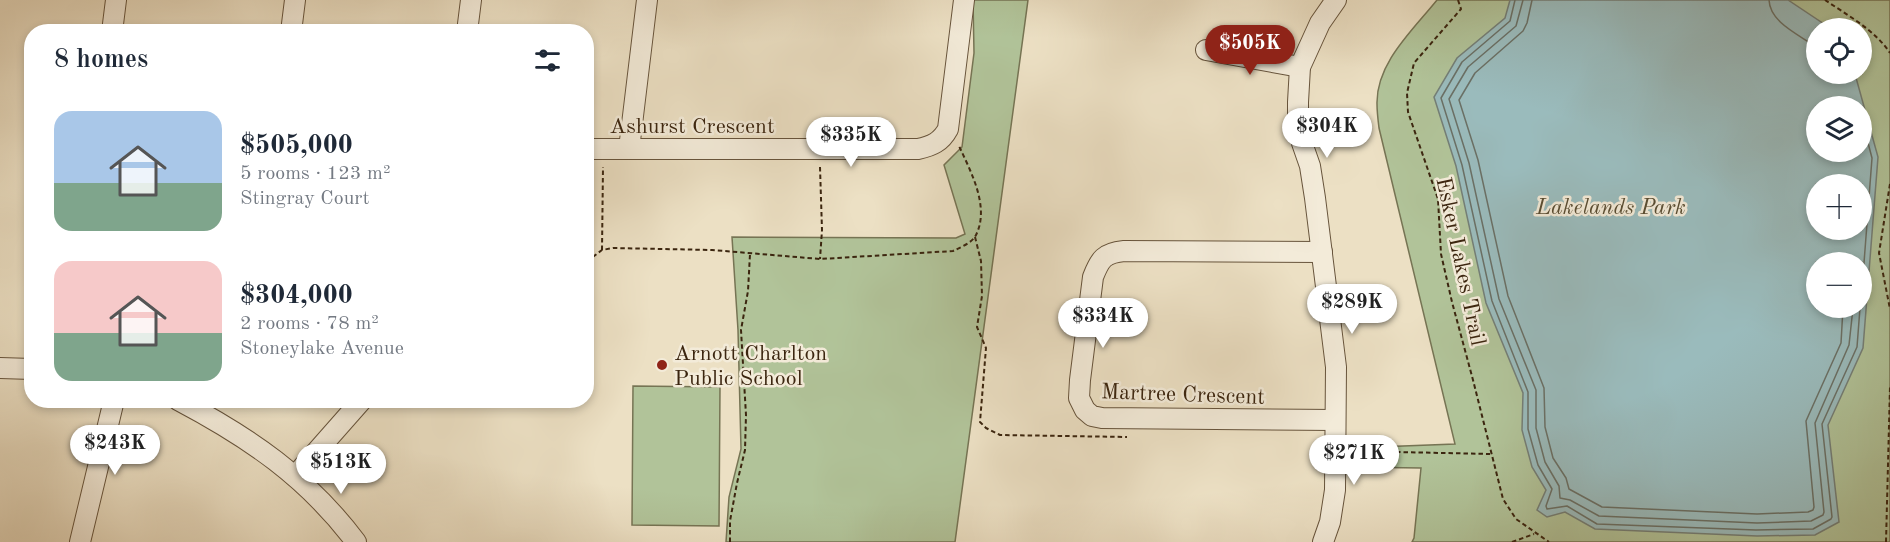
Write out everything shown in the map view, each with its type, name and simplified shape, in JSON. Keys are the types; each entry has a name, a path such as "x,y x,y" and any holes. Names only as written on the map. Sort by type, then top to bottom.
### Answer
{"street":[{"path":"113,24 116,0"},
{"path":"292,24 295,0"},
{"path":"468,24 471,0"},
{"path":"629,150 647,0"},
{"name":"Ashurst Crescent","path":"594,149 918,149 928,147 944,137 948,129 964,0"},
{"path":"1323,542 1330,522 1335,490 1335,348 1310,166 1302,143 1298,121 1300,67 1320,23 1336,0"},
{"path":"1206,50 1300,67"},
{"name":"Martree Crescent","path":"1323,252 1112,252 1104,257 1093,277 1079,398 1085,410 1092,416 1102,418 1335,420"},
{"path":"0,368 24,369"},
{"path":"80,542 112,408"},
{"path":"192,408 246,439 278,461 317,496 356,542"},
{"path":"295,476 355,408"}],"path":[{"name":"Esker Lakes Trail","path":"1458,0 1461,9 1414,63 1407,93 1408,112 1438,200 1441,254 1503,499 1516,519 1549,542"},
{"path":"1825,0 1870,31 1890,53"},
{"path":"594,256 602,250 613,248 712,250 820,259 953,251 966,245 975,237 979,220 980,202 972,175 959,146"},
{"path":"602,250 603,167"},
{"path":"820,167 822,231 820,259"},
{"path":"1890,184 1879,253 1890,309"},
{"path":"729,542 730,521 745,450 746,415 741,330 748,291 750,254"},
{"path":"1886,542 1890,387"},
{"path":"1348,451 1491,454"},
{"path":"1512,542 1535,533"}],"green space":[{"path":"973,0 1028,0 955,542 726,542 729,497 741,449 738,330 732,237 956,238 965,234 944,165 962,147 974,53"},
{"name":"Lakelands Park","path":"1437,0 1890,0 1890,542 1412,542 1421,468 1351,467 1351,448 1455,444 1379,128 1378,89 1389,61 1407,35"},
{"path":"633,386 720,387 719,526 632,525"}],"water":[{"name":"Lakelands Park","path":"1510,0 1788,0 1815,18 1806,18 1806,84 1858,84 1861,96 1806,96 1806,162 1872,162 1872,135 1878,157 1872,233 1872,174 1806,174 1806,240 1871,240 1871,252 1806,252 1806,318 1865,318 1863,348 1828,425 1839,522 1815,535 1757,536 1595,529 1565,512 1547,517 1537,510 1546,490 1532,467 1522,430 1523,393 1486,303 1456,166 1434,97 1457,58 1505,18"}],"place":[{"name":"Arnott Charlton Public School","path":"662,365"}]}
